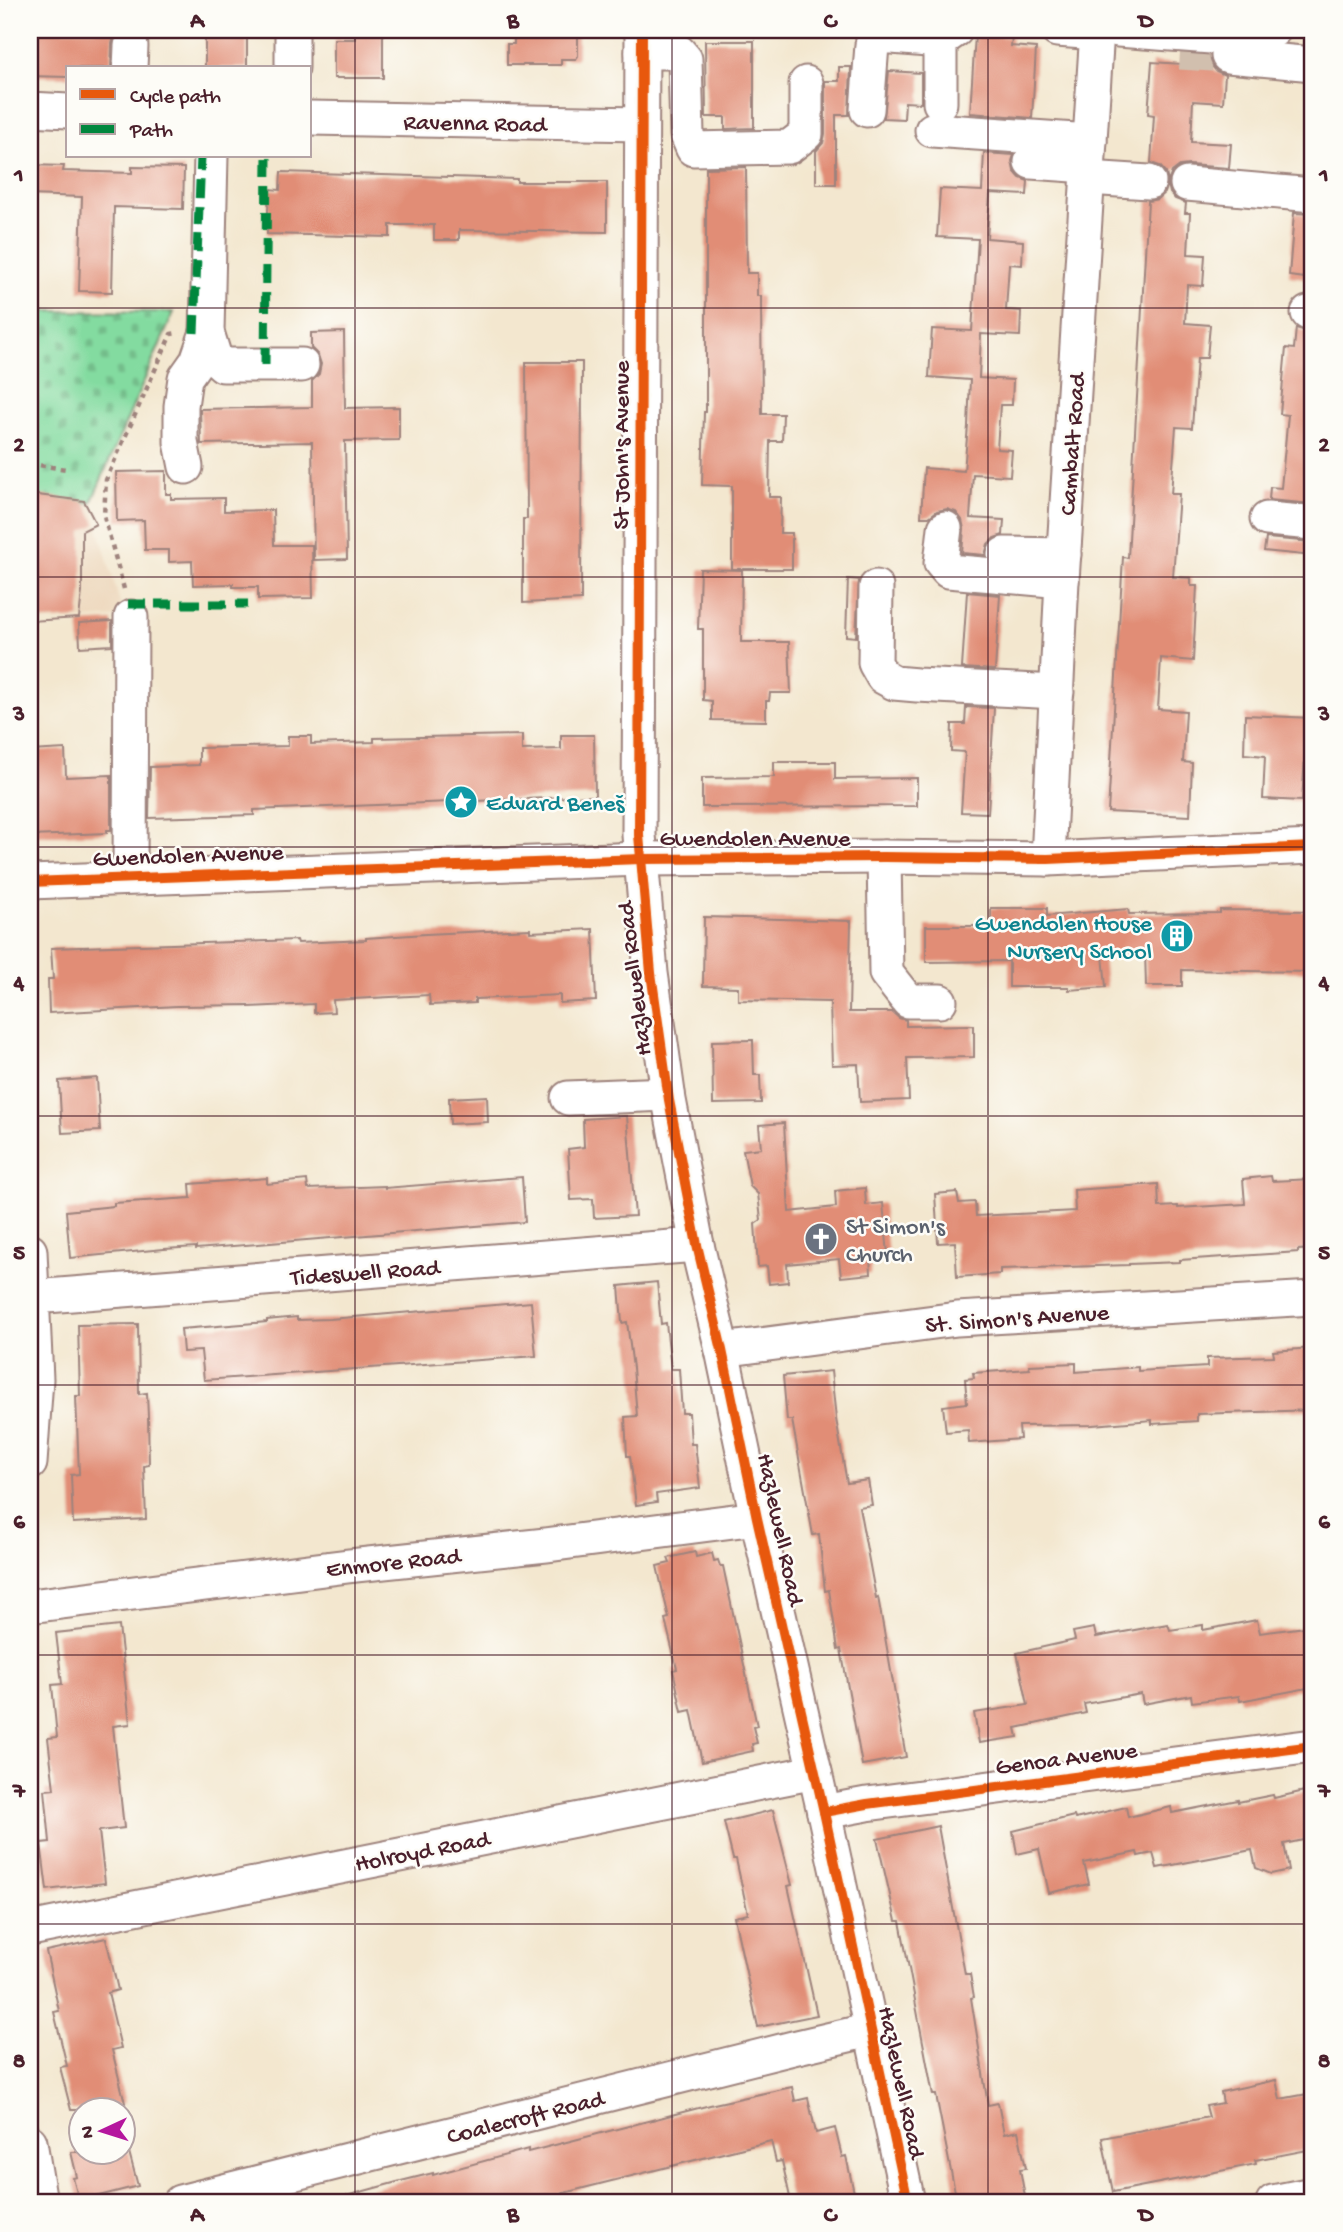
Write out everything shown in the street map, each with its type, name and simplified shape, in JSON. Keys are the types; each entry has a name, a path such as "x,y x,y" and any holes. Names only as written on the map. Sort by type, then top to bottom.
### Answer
{"street":[{"path":"292,30 292,66"},
{"path":"1057,30 1102,35 1251,40 1274,30"},
{"path":"867,110 872,45 880,36 948,35 936,117 1149,181"},
{"path":"1102,35 1180,53"},
{"name":"Cambalt Road","path":"1048,859 1063,568 1089,162 1102,35"},
{"path":"642,41 679,52 685,59 687,135 693,149 789,147 806,134 806,83"},
{"name":"St John's Avenue","path":"641,859 642,41"},
{"path":"1228,56 1313,64"},
{"path":"30,109 66,111"},
{"name":"Ravenna Road","path":"312,118 641,124"},
{"path":"186,467 181,442 181,406 185,378 197,361 207,332 211,158"},
{"path":"1031,162 1089,162"},
{"path":"1187,184 1313,195"},
{"path":"207,332 215,358 223,365 302,365"},
{"path":"1267,519 1313,523"},
{"path":"945,528 941,564 947,571 1063,568"},
{"path":"1004,554 1063,568"},
{"path":"876,587 875,663 883,677 894,683 917,685 1057,692"},
{"path":"130,877 131,617"},
{"name":"Gwendolen Avenue","path":"30,882 641,859 1048,859 1313,847"},
{"path":"884,857 886,973 908,1001 940,1001"},
{"name":"Hazlewell Road","path":"641,859 651,973 668,1094 697,1245 908,2202"},
{"path":"568,1098 668,1094"},
{"name":"Tideswell Road","path":"34,1297 697,1245"},
{"path":"30,1251 36,1379 30,1463"},
{"name":"St. Simon's Avenue","path":"722,1350 957,1319 1313,1298"},
{"name":"Enmore Road","path":"30,1606 757,1518"},
{"name":"Genoa Avenue","path":"824,1812 867,1804 1313,1746"},
{"name":"Holroyd Road","path":"30,1929 815,1772"},
{"name":"Coalecroft Road","path":"180,2202 870,2030"},
{"path":"30,2142 40,2202"},
{"path":"1273,2202 1313,2194"}],"path":[{"path":"131,617 104,516 106,480 171,334 207,332"},
{"path":"30,363 38,360"},
{"path":"30,464 66,469"}],"shaded area":[{"path":"30,495 91,503 124,617 30,622"}],"green space":[{"path":"30,311 174,312 91,503 30,495"}],"building":[{"path":"30,30 121,30 114,36 111,66 66,66 66,77 30,76"},
{"path":"205,30 247,30 247,66 205,66"},
{"path":"514,30 578,30 578,56 576,59 561,59 561,65 507,65 507,44 514,44"},
{"path":"355,31 383,31 383,78 334,78 334,39 355,39"},
{"path":"975,35 1012,37 1011,46 1036,48 1032,118 970,113"},
{"path":"705,41 754,41 754,128 725,129 725,117 706,117"},
{"path":"1182,54 1209,56 1216,71 1225,75 1223,103 1193,101 1191,142 1231,144 1229,168 1180,166 1172,172 1168,182 1166,173 1160,166 1151,163 1154,115 1148,114 1152,62 1182,64"},
{"path":"839,67 851,67 849,115 836,115 836,184 816,184 816,151 823,143 825,134 825,81 839,81"},
{"path":"889,71 921,73 921,103 905,102 904,119 884,118"},
{"path":"984,153 1014,155 1014,171 1020,178 1028,181 1027,195 990,193 987,238 1023,241 1022,265 1009,264 1006,310 1021,311 1020,336 981,334 979,378 1013,380 1012,405 1000,405 997,449 1012,450 1010,476 973,474 970,518 1004,520 1003,535 988,544 985,555 962,553 964,529 956,512 947,509 937,511 929,517 921,517 924,468 964,471 968,426 970,380 929,377 932,329 972,331 978,239 937,237 940,189 982,191"},
{"path":"30,165 64,166 63,171 132,173 132,167 184,168 183,209 114,207 112,292 79,291 82,197 30,195"},
{"path":"746,167 747,273 757,273 757,296 761,296 762,414 783,414 782,441 770,441 769,497 781,497 780,533 792,533 792,569 732,569 732,486 702,485 706,412 706,168"},
{"path":"281,172 517,179 517,182 607,182 607,232 459,230 459,240 434,240 434,225 390,225 390,237 267,234 269,189 280,190"},
{"path":"1168,184 1175,199 1186,203 1185,213 1190,213 1188,254 1205,255 1203,286 1187,285 1185,323 1210,325 1207,358 1197,358 1192,428 1176,427 1171,494 1179,494 1173,577 1191,578 1191,586 1197,586 1193,661 1161,658 1158,709 1186,711 1183,762 1192,763 1190,816 1108,812 1123,557 1128,558 1148,201 1158,199 1165,193"},
{"path":"1294,213 1313,214 1313,279 1289,276"},
{"path":"1296,328 1313,333 1307,436 1313,437 1313,504 1269,500 1270,487 1281,488 1288,415 1280,414 1286,348 1294,349"},
{"path":"344,332 345,408 399,407 399,440 345,441 347,559 314,560 312,442 201,444 200,409 312,407 312,381 319,374 321,364 318,355 311,348 311,333"},
{"path":"526,362 582,362 581,600 523,603 523,519 527,519"},
{"path":"166,471 166,494 171,494 171,499 224,498 224,511 273,510 274,545 312,545 313,598 258,599 258,587 233,587 233,584 193,585 192,561 169,562 169,550 145,550 144,520 117,521 116,472"},
{"path":"30,494 84,501 96,524 82,531 82,592 79,618 30,621"},
{"path":"1266,538 1313,542 1313,556 1264,551"},
{"path":"700,569 742,570 741,642 789,642 791,693 770,693 769,701 766,701 766,721 712,720 712,701 703,700 703,629 698,629"},
{"path":"848,579 859,580 856,637 846,636"},
{"path":"967,592 1000,595 995,670 962,668"},
{"path":"112,621 112,645 80,647 79,623"},
{"path":"966,707 994,708 988,813 961,812 965,752 951,751 952,724 965,724"},
{"path":"1245,715 1312,718 1310,757 1305,757 1302,801 1263,799 1265,756 1244,754"},
{"path":"522,735 522,750 561,749 561,735 594,735 595,796 254,810 254,815 149,818 150,767 199,765 199,748 288,746 288,736 311,736 311,744 374,742 374,738"},
{"path":"65,749 66,777 111,775 111,830 107,830 107,833 30,836 30,751"},
{"path":"774,762 835,762 835,779 917,778 917,806 702,807 702,778 774,777"},
{"path":"991,908 1047,908 1047,916 1128,909 1129,914 1220,913 1220,910 1313,911 1313,972 1182,970 1182,986 1146,986 1145,951 1103,955 1106,987 1069,990 1069,987 1009,987 1009,961 926,962 926,926 991,926"},
{"path":"704,917 851,921 849,1012 892,1012 906,1020 906,1026 974,1025 974,1057 907,1058 909,1100 860,1102 858,1064 832,1065 830,1002 738,1000 738,987 703,986"},
{"path":"530,929 530,932 593,929 596,1001 560,1003 560,995 475,999 475,1003 430,1005 429,995 333,1000 334,1012 314,1013 314,1004 177,1006 49,1013 48,979 53,979 51,948 297,940 298,943"},
{"path":"753,1040 754,1075 760,1075 761,1103 713,1104 712,1041"},
{"path":"97,1078 100,1131 62,1133 59,1081"},
{"path":"487,1096 488,1122 450,1124 449,1098"},
{"path":"627,1116 635,1216 594,1218 593,1199 571,1200 568,1149 584,1147 583,1119"},
{"name":"St Simon's Church","path":"784,1123 789,1212 836,1207 835,1191 865,1188 866,1205 883,1203 888,1254 870,1256 871,1274 841,1277 839,1259 787,1264 788,1282 769,1284 767,1266 758,1267 755,1224 761,1220 758,1194 750,1186 743,1150 761,1148 759,1125"},
{"path":"1271,1176 1272,1181 1313,1179 1313,1249 1180,1262 1000,1269 1000,1274 957,1277 955,1242 938,1243 935,1194 957,1192 959,1203 975,1202 976,1216 1075,1211 1074,1190 1158,1184 1159,1207 1178,1208 1245,1204 1243,1179"},
{"path":"522,1177 525,1222 70,1258 66,1211 114,1206 114,1203 191,1198 190,1184 267,1178 267,1184 307,1180 308,1189 385,1188"},
{"path":"657,1282 661,1324 666,1323 671,1369 679,1369 682,1413 689,1413 691,1444 695,1444 700,1488 656,1494 657,1502 636,1505 630,1456 627,1456 625,1417 637,1416 627,1322 622,1323 619,1286"},
{"path":"531,1302 536,1356 204,1380 201,1351 183,1352 181,1329 297,1317 297,1320 330,1319"},
{"path":"138,1324 139,1394 147,1393 148,1417 149,1465 144,1466 146,1519 73,1523 71,1475 79,1474 76,1396 80,1396 78,1325"},
{"path":"1313,1348 1313,1410 1197,1414 1197,1421 1152,1424 1152,1420 1092,1425 1019,1426 1020,1439 969,1443 968,1430 946,1432 943,1406 967,1403 965,1379 974,1378 973,1373 1030,1369 1029,1365 1076,1363 1076,1372 1138,1367 1138,1371 1207,1367 1207,1358 1274,1356 1273,1351"},
{"path":"831,1371 847,1483 868,1480 872,1505 859,1507 906,1757 862,1765 841,1649 838,1650 829,1590 825,1591 819,1534 813,1535 792,1420 787,1420 783,1376"},
{"path":"695,1552 696,1557 712,1553 714,1561 718,1560 720,1566 723,1566 757,1726 753,1727 757,1743 752,1744 753,1751 702,1762 691,1710 682,1712 673,1670 677,1669 665,1619 669,1618 657,1566 670,1563 668,1558"},
{"path":"1257,1620 1260,1633 1313,1626 1313,1687 1240,1701 1239,1696 1192,1702 1191,1695 1143,1704 1141,1694 1084,1704 1086,1713 1016,1728 1018,1737 979,1743 974,1713 1028,1705 1017,1653 1075,1640 1073,1632 1094,1628 1096,1637 1168,1624 1170,1630 1203,1625 1203,1630"},
{"path":"119,1626 130,1724 113,1726 124,1828 99,1831 105,1883 47,1890 41,1843 50,1842 45,1790 54,1789 48,1738 57,1737 52,1685 62,1684 56,1633"},
{"path":"1313,1789 1313,1838 1284,1844 1289,1870 1271,1874 1256,1868 1252,1850 1157,1868 1153,1853 1138,1856 1137,1852 1084,1863 1089,1884 1049,1893 1039,1849 1017,1854 1013,1831 1074,1816 1075,1819 1126,1807 1128,1817 1171,1807 1172,1813 1238,1800 1273,1795 1274,1798"},
{"path":"773,1810 792,1885 788,1886 817,2015 758,2027 734,1917 748,1914 736,1859 733,1859 724,1822"},
{"path":"938,1826 965,1974 970,1974 974,1997 971,1998 988,2105 998,2103 1004,2134 1018,2131 1026,2168 1020,2169 1025,2197 999,2202 957,2202 936,2095 933,2095 900,1921 896,1921 877,1839"},
{"path":"106,1938 118,1990 108,1993 121,2048 112,2050 123,2096 67,2096 60,2067 67,2066 54,2012 59,2011 46,1951"},
{"path":"1276,2080 1280,2099 1313,2093 1313,2149 1255,2160 1256,2164 1113,2192 1102,2138 1209,2117 1206,2106 1223,2103 1221,2092"},
{"path":"792,2087 795,2101 808,2098 816,2133 835,2128 842,2157 846,2156 856,2202 791,2202 782,2161 776,2162 771,2141 528,2202 347,2202 346,2196 397,2182"},
{"path":"74,2166 133,2166 138,2186 79,2201 73,2178 77,2177"}],"tunnel":[{"path":"1180,53 1228,56"}],"marked path":[{"path":"194,333 201,158"},
{"path":"265,365 267,158"},
{"path":"128,604 248,604"}],"cycle path":[{"path":"642,30 639,835 651,973 669,1100 697,1245 908,2202"},
{"path":"30,882 641,859 1048,859 1313,847"},
{"path":"824,1812 867,1804 1313,1746"}],"place":[{"name":"Edvard Beneš","path":"461,802"},
{"name":"Gwendolen House Nursery School","path":"1177,936"},
{"name":"St Simon's Church","path":"821,1239"}]}
